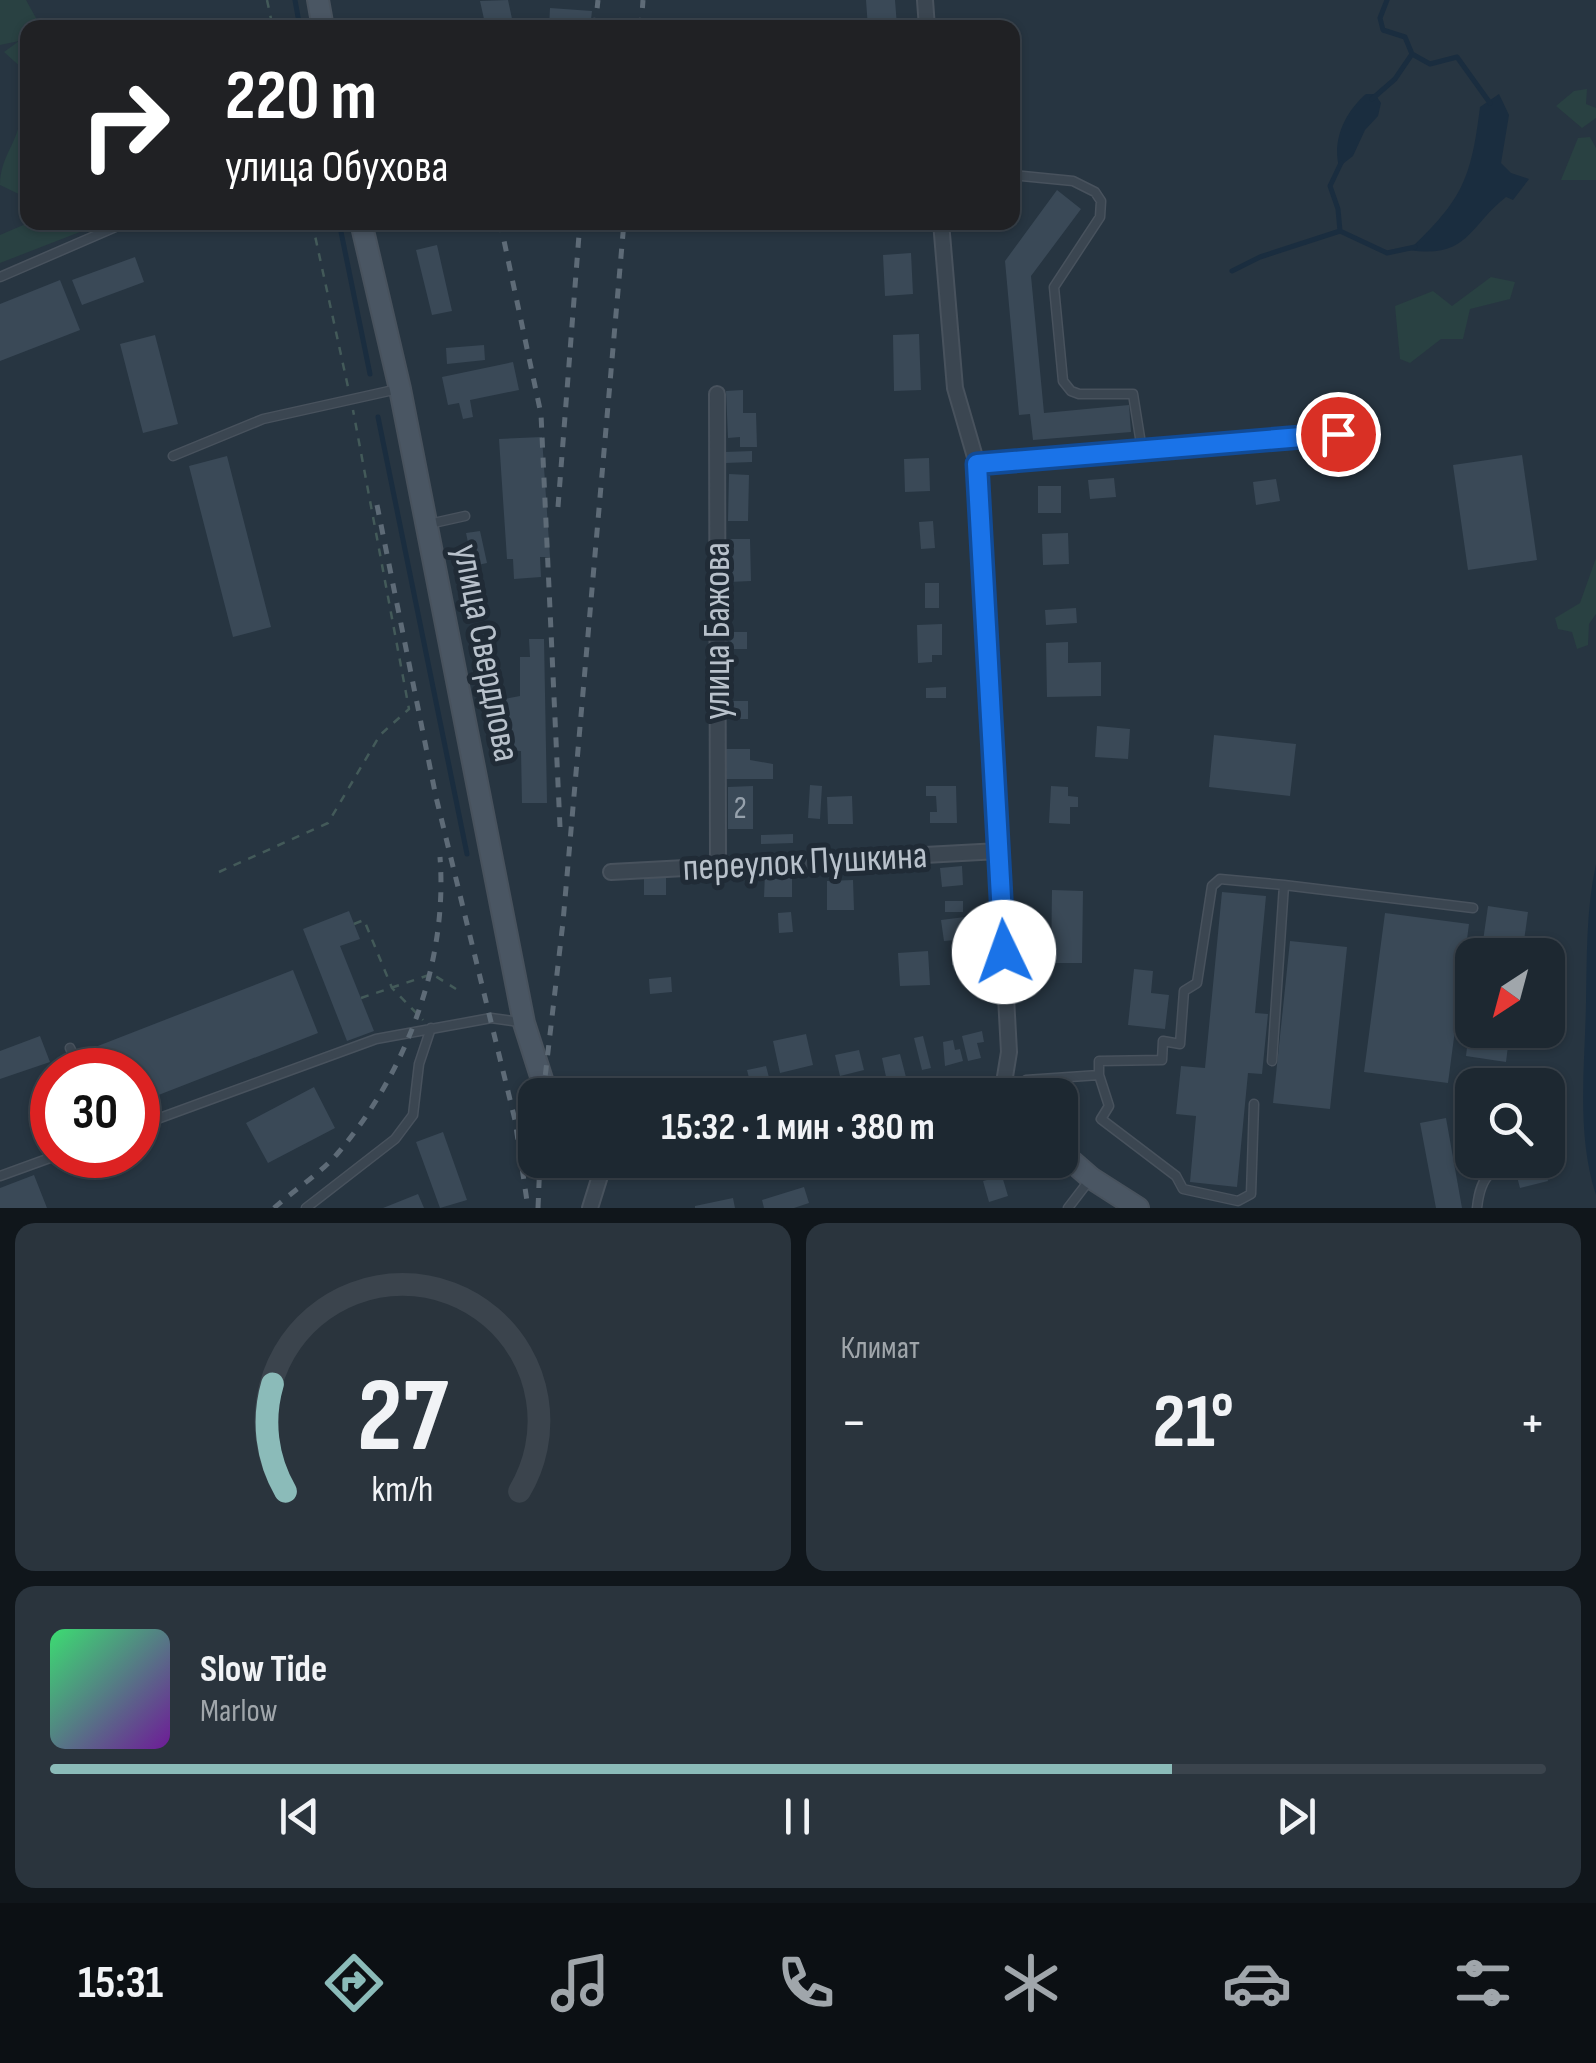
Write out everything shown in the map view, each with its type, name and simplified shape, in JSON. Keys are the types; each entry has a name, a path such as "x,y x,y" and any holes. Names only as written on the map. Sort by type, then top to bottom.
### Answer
{"main road":[{"name":"улица Свердлова","path":"363,230 400,389 524,1023 542,1078"},
{"path":"1078,1167 1136,1208"}],"street":[{"path":"942,230 955,388 977,464 1009,1052 1007,1078"},
{"name":"улица Бажова","path":"717,394 718,867"},
{"path":"977,464 1338,434"},
{"name":"переулок Пушкина","path":"611,872 999,851"},
{"path":"590,1208 599,1178"}],"lane":[{"path":"1020,176 1073,181 1096,192 1101,201 1100,217 1054,286 1063,381 1071,392 1079,394 1133,394 1142,450"},
{"path":"0,277 109,230"},
{"path":"173,456 263,419 400,389"},
{"path":"424,524 464,516"},
{"path":"1254,1104 1252,1194 1238,1201 1183,1189 1176,1176 1101,1119 1110,1106 1099,1075 1099,1061 1162,1060 1163,1041 1180,1044 1184,991 1197,982 1212,886 1220,879 1473,908"},
{"path":"1272,1061 1284,885"},
{"path":"160,1118 376,1039 491,1018 524,1023"},
{"path":"306,1208 396,1139 413,1115 420,1064 431,1028"},
{"path":"1055,1078 1099,1075"},
{"path":"0,1176 30,1165"},
{"path":"1068,1208 1091,1178"},
{"path":"1477,1208 1480,1184 1486,1178"}],"path":[{"path":"219,872 328,822 380,735 409,708 352,402 314,230"},
{"path":"354,924 364,920 392,988 431,1028"},
{"path":"361,998 432,974 456,989"}],"green space":[{"path":"0,0 26,0 37,20 20,20 20,66 4,52 19,41 0,45"},
{"path":"1587,89 1586,104 1596,108 1596,118 1582,128 1556,106 1574,91"},
{"path":"20,114 20,195 0,185"},
{"path":"1590,137 1596,148 1596,180 1561,180 1578,138"},
{"path":"20,226 20,230 85,230 0,263 0,235"},
{"path":"1491,277 1515,282 1510,299 1470,309 1463,339 1441,339 1410,363 1400,359 1395,306 1433,291 1452,306"},
{"path":"1596,558 1596,614 1589,624 1588,645 1577,649 1572,632 1558,629 1555,618 1580,603"}],"water":[{"path":"1366,94 1375,94 1381,103 1378,116 1365,130 1353,156 1339,167 1337,147 1342,127"},
{"path":"1499,94 1509,115 1501,163 1511,173 1529,179 1513,200 1506,197 1456,245 1429,252 1409,250 1441,217 1461,187 1473,153 1480,107"},
{"path":"1596,864 1596,1195 1586,1148 1583,1099 1588,933"}],"building":[{"path":"508,0 512,20 484,20 480,1"},
{"path":"866,0 895,0 897,20 867,20"},
{"path":"550,8 592,11 591,20 549,20"},
{"path":"1057,190 1081,209 1031,276 1044,413 1129,405 1131,432 1033,440 1030,414 1019,415 1005,261"},
{"path":"437,245 452,311 432,315 416,250"},
{"path":"911,253 913,294 885,296 883,255"},
{"path":"135,257 144,282 82,305 72,280"},
{"path":"60,280 80,330 0,361 0,304"},
{"path":"919,334 921,390 894,391 893,335"},
{"path":"155,335 178,424 143,433 120,344"},
{"path":"484,345 485,360 447,364 446,348"},
{"path":"513,362 519,390 470,400 473,417 463,419 459,403 448,405 442,377"},
{"path":"743,390 743,413 756,413 757,447 740,447 740,437 728,438 726,391"},
{"path":"542,437 550,557 540,557 541,577 514,579 513,559 507,559 499,439"},
{"path":"752,451 752,462 725,463 725,452"},
{"path":"1522,455 1537,560 1468,570 1453,465"},
{"path":"227,456 271,627 233,637 189,466"},
{"path":"929,458 930,491 905,492 904,459"},
{"path":"729,474 749,475 748,521 728,521"},
{"path":"1114,478 1116,497 1090,499 1088,480"},
{"path":"1276,479 1280,501 1256,505 1253,482"},
{"path":"1038,486 1061,486 1061,513 1038,513"},
{"path":"933,521 935,548 921,549 919,522"},
{"path":"480,531 487,563 473,566 466,533"},
{"path":"1068,533 1069,564 1043,565 1042,534"},
{"path":"728,539 750,539 751,581 729,582"},
{"path":"925,583 939,583 939,608 925,608"},
{"path":"1076,608 1077,623 1046,625 1045,610"},
{"path":"942,624 942,655 932,655 932,662 918,663 917,625"},
{"path":"725,632 747,632 747,649 726,649"},
{"path":"529,639 544,639 547,803 522,803 521,751 506,750 499,738 494,701 520,696 520,657 530,657"},
{"path":"1068,642 1068,663 1101,662 1101,696 1047,697 1046,643"},
{"path":"946,687 946,698 926,698 926,688"},
{"path":"728,701 748,701 748,719 728,719"},
{"path":"1097,726 1130,729 1128,759 1095,757"},
{"path":"1214,735 1296,744 1290,796 1209,787"},
{"path":"726,749 750,749 750,760 773,764 773,779 726,779"},
{"path":"810,785 822,786 820,819 808,818"},
{"path":"753,786 753,829 728,829 728,787"},
{"path":"926,786 956,786 957,823 930,823 930,812 937,812 936,796 926,796"},
{"path":"1051,786 1068,787 1068,796 1078,797 1078,807 1070,807 1070,824 1049,823"},
{"path":"852,796 853,824 828,824 827,797"},
{"path":"793,834 793,843 761,844 761,835"},
{"path":"962,866 963,885 942,887 940,868"},
{"path":"765,874 792,875 792,897 764,897"},
{"path":"644,878 666,878 666,895 644,895"},
{"path":"853,880 854,910 827,910 827,881"},
{"path":"1052,890 1083,891 1082,963 1051,963"},
{"path":"1222,892 1266,896 1255,1013 1268,1014 1262,1074 1248,1073 1237,1187 1190,1182 1196,1116 1176,1114 1181,1066 1205,1068"},
{"path":"945,901 963,901 963,912 945,912"},
{"path":"1488,906 1528,912 1524,938 1483,938"},
{"path":"349,911 360,939 340,946 374,1031 347,1041 303,929"},
{"path":"791,912 793,932 779,933 778,913"},
{"path":"1385,913 1469,924 1467,938 1455,938 1455,1030 1448,1083 1364,1072"},
{"path":"965,917 967,939 944,941 941,920"},
{"path":"1290,941 1347,947 1330,1109 1273,1103"},
{"path":"928,951 930,985 900,986 898,953"},
{"path":"952,955 965,955 965,965 976,965 976,976 960,976 960,965 952,965"},
{"path":"1134,969 1153,971 1151,993 1169,995 1165,1029 1128,1025"},
{"path":"293,970 318,1033 160,1094 160,1048 93,1048"},
{"path":"671,977 672,992 650,994 649,979"},
{"path":"982,1031 984,1042 977,1043 981,1058 968,1061 962,1036"},
{"path":"806,1034 813,1065 780,1073 773,1041"},
{"path":"40,1036 45,1048 30,1048 30,1069 0,1079 0,1051"},
{"path":"923,1036 931,1068 922,1070 914,1038"},
{"path":"953,1040 963,1061 945,1066 943,1042"},
{"path":"1467,1048 1508,1048 1506,1062 1466,1056"},
{"path":"859,1050 864,1070 840,1076 835,1055"},
{"path":"900,1054 906,1078 886,1078 882,1058"},
{"path":"766,1066 769,1078 749,1078 747,1070"},
{"path":"314,1087 335,1128 268,1163 246,1123"},
{"path":"1446,1118 1462,1208 1436,1208 1420,1123"},
{"path":"443,1132 467,1200 440,1208 416,1142"},
{"path":"35,1178 47,1208 0,1208 0,1188"},
{"path":"1003,1178 1008,1196 989,1202 983,1181"},
{"path":"1517,1178 1547,1178 1548,1181 1520,1188"},
{"path":"804,1187 809,1203 794,1208 764,1208 762,1200"},
{"path":"418,1194 424,1208 383,1208"},
{"path":"733,1198 735,1208 695,1208 695,1206"}],"waterway":[{"path":"295,0 299,20"},
{"path":"1372,99 1395,79 1412,54 1405,37 1383,30 1380,18 1387,0"},
{"path":"1412,54 1430,64 1457,57 1490,103"},
{"path":"1340,231 1330,186 1341,163"},
{"path":"341,230 370,374"},
{"path":"1232,271 1260,257 1340,231 1387,253 1415,247"},
{"path":"378,417 467,854"}],"railway":[{"path":"596,20 598,0"},
{"path":"642,20 643,0"},
{"path":"502,230 541,414 560,827"},
{"path":"558,507 579,230"},
{"path":"545,1078 563,922 623,230"},
{"path":"377,505 436,797 515,1120 528,1208"},
{"path":"274,1208 338,1153 384,1088 402,1052 418,1014 437,936 440,857"},
{"path":"538,1208 539,1178"}],"route":[{"path":"1004,952 977,464 1338,434"}]}
